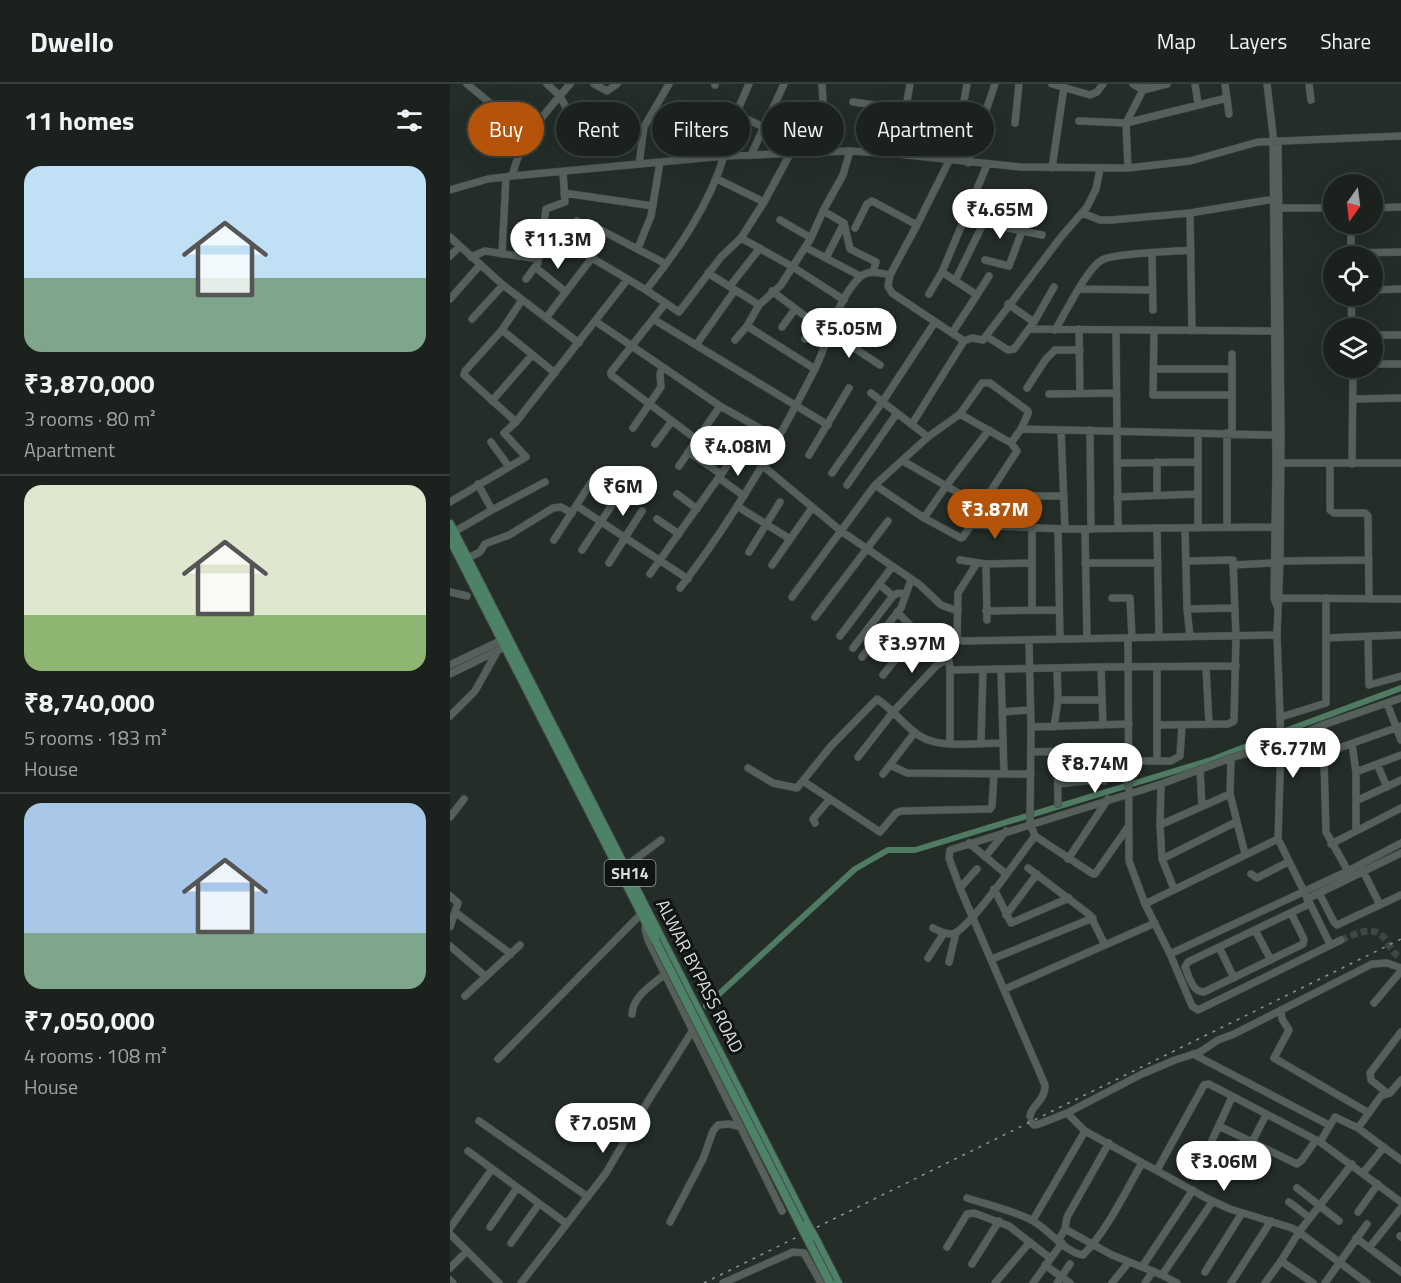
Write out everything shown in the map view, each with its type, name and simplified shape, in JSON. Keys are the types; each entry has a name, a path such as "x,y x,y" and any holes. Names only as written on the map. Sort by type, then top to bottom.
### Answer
{"main road":[{"name":"ALWAR BYPASS ROAD","path":"451,532 474,555 626,866 838,1283"},
{"name":"ALWAR BYPASS ROAD","path":"451,532 502,646 644,917 830,1283"}],"street":[{"path":"467,84 489,102"},
{"path":"547,84 563,102"},
{"path":"544,116 570,84"},
{"path":"594,84 607,91 617,84"},
{"path":"639,164 644,127 669,84"},
{"path":"741,102 749,84"},
{"path":"776,102 784,84"},
{"path":"822,84 823,102"},
{"path":"907,102 909,84"},
{"path":"964,102 967,84"},
{"path":"988,102 995,84"},
{"path":"1015,123 1019,84"},
{"path":"1052,84 1090,95 1097,92 1102,84"},
{"path":"1133,84 1145,87 1167,84"},
{"path":"1195,84 1198,104"},
{"path":"1225,84 1230,114"},
{"path":"1267,84 1275,141 1279,208 1281,463 1274,598 1277,607 1281,717 1278,839 1330,944"},
{"path":"1309,84 1311,100"},
{"path":"1052,168 1064,87"},
{"path":"1128,168 1126,123 1145,87"},
{"path":"1079,121 1126,123 1227,98"},
{"path":"762,131 751,155 762,155"},
{"path":"919,156 987,165 1128,168 1208,158 1245,144 1401,136"},
{"path":"1275,141 1275,527 1280,598 1277,607"},
{"path":"844,151 856,151"},
{"path":"735,340 747,326 759,305 781,285 811,238 843,175 850,151"},
{"path":"502,254 509,176 517,156"},
{"path":"450,190 509,176 724,156 717,179 693,224 646,290"},
{"path":"577,220 569,240 570,245 679,312 708,273 741,238 789,156"},
{"path":"968,163 970,156"},
{"path":"950,159 918,225 890,274 888,286 892,293 964,341"},
{"path":"638,248 653,206 660,162"},
{"path":"929,294 942,272 987,165"},
{"path":"912,424 964,341 972,338 981,341 986,336 1066,230 1092,201 1100,169"},
{"path":"526,279 538,263 546,209 565,202 563,172"},
{"path":"717,179 764,202"},
{"path":"564,193 653,206"},
{"path":"1082,213 1100,220 1112,220 1190,213 1274,199"},
{"path":"855,228 864,208 872,201 918,225"},
{"path":"1383,208 1401,207"},
{"path":"1279,208 1323,208"},
{"path":"823,211 844,223 850,249 876,262 873,272"},
{"path":"1190,213 1192,331"},
{"path":"964,219 1042,235"},
{"path":"780,220 811,238"},
{"path":"826,258 844,223"},
{"path":"955,280 983,224"},
{"path":"599,229 666,264"},
{"path":"985,260 1009,266 1022,231"},
{"path":"450,237 503,285 579,343"},
{"path":"741,238 793,267 844,300"},
{"path":"450,256 460,246"},
{"path":"805,247 860,276"},
{"path":"696,345 760,248"},
{"path":"1055,330 1092,269 1101,260 1191,250"},
{"path":"471,257 485,251 538,259"},
{"path":"1383,253 1401,252"},
{"path":"1152,254 1153,310"},
{"path":"546,318 591,259"},
{"path":"450,299 480,265"},
{"path":"535,267 566,292"},
{"path":"680,588 708,553 765,463 815,369 844,300 860,276 873,272 890,274"},
{"path":"942,272 977,295"},
{"path":"708,273 759,305"},
{"path":"952,333 989,276"},
{"path":"451,502 526,457 504,433 516,422 627,280"},
{"path":"472,319 503,285"},
{"path":"986,336 1011,351 1034,322 1054,287"},
{"path":"1383,290 1401,289"},
{"path":"1079,290 1152,290"},
{"path":"772,291 814,324 805,339"},
{"path":"516,422 464,373 502,330 522,300"},
{"path":"665,304 630,347 611,375 696,439"},
{"path":"1008,304 1034,322"},
{"path":"782,327 795,309"},
{"path":"653,320 828,425"},
{"path":"595,321 630,347 720,406 777,438"},
{"path":"832,472 883,402 935,322"},
{"path":"747,326 815,369"},
{"path":"1029,329 1275,331"},
{"path":"1079,329 1080,394"},
{"path":"502,330 555,373"},
{"path":"1116,330 1118,528"},
{"path":"1155,330 1153,396 1232,395"},
{"path":"830,332 880,365"},
{"path":"1383,335 1401,335"},
{"path":"1027,388 1054,350 1080,351"},
{"path":"1227,527 1232,354"},
{"path":"492,401 532,355"},
{"path":"1383,364 1401,364"},
{"path":"633,428 661,387 662,368"},
{"path":"1154,369 1232,369"},
{"path":"1352,464 1353,378"},
{"path":"792,597 875,485 928,437 960,414 982,384 990,383 1028,411 1021,429 1011,443"},
{"path":"809,455 849,388"},
{"path":"871,393 928,437"},
{"path":"1049,394 1116,393"},
{"path":"1353,399 1401,398"},
{"path":"679,466 720,406"},
{"path":"847,484 897,413"},
{"path":"875,485 924,518 961,538 1017,451 1011,443 960,414"},
{"path":"655,444 672,421"},
{"path":"650,574 754,426"},
{"path":"1021,429 1275,435"},
{"path":"924,518 989,430"},
{"path":"1060,639 1059,610 1064,496 1061,430"},
{"path":"1087,639 1085,562 1090,430"},
{"path":"1198,433 1198,527"},
{"path":"491,442 508,467"},
{"path":"742,445 841,531 920,585 941,605 958,610"},
{"path":"688,452 744,496"},
{"path":"903,461 981,506"},
{"path":"1157,462 1157,495"},
{"path":"1117,463 1198,462"},
{"path":"1281,463 1401,463"},
{"path":"1330,464 1330,510 1334,513 1368,514 1369,599"},
{"path":"554,540 594,478"},
{"path":"451,532 545,482"},
{"path":"478,484 492,510"},
{"path":"582,550 620,493"},
{"path":"677,494 697,509"},
{"path":"1118,496 1198,494"},
{"path":"988,496 1064,496"},
{"path":"749,552 780,502"},
{"path":"577,506 688,579"},
{"path":"737,506 790,539"},
{"path":"474,555 485,544 509,535 554,508 561,507 572,513"},
{"path":"772,565 813,508"},
{"path":"609,563 642,511"},
{"path":"657,519 679,534"},
{"path":"815,617 888,521"},
{"path":"971,525 1062,529 1275,527"},
{"path":"1032,528 1032,610"},
{"path":"1157,528 1159,637"},
{"path":"1185,528 1186,609 1190,637"},
{"path":"960,560 986,564 1032,563"},
{"path":"1157,725 1233,723 1236,637 1233,560 1186,561"},
{"path":"1233,565 1369,560"},
{"path":"1085,562 1158,563"},
{"path":"858,757 893,712 948,656 957,639 958,593 977,563"},
{"path":"986,564 987,620"},
{"path":"840,636 892,567"},
{"path":"862,657 897,612 911,580"},
{"path":"879,584 893,596"},
{"path":"450,592 467,596"},
{"path":"853,648 893,596 906,594"},
{"path":"1112,598 1130,598 1129,861 1145,904 1192,1006 1198,1010 1341,940"},
{"path":"1280,598 1401,599"},
{"path":"1281,717 1326,703 1326,598"},
{"path":"1186,609 1235,608"},
{"path":"986,611 1059,610"},
{"path":"897,612 917,632 948,656 950,743"},
{"path":"883,675 917,632"},
{"path":"957,639 963,641 1277,635"},
{"path":"1326,638 1401,635"},
{"path":"1368,637 1370,685 1401,676"},
{"path":"1029,640 1030,820 1035,836 1095,874 1128,827"},
{"path":"450,665 502,646"},
{"path":"450,674 502,646"},
{"path":"450,716 474,691 502,646"},
{"path":"950,670 1236,666"},
{"path":"1206,667 1209,724"},
{"path":"1054,727 1058,700 1057,668"},
{"path":"1101,668 1102,725"},
{"path":"1157,668 1157,761"},
{"path":"1001,669 1004,774"},
{"path":"981,743 983,670"},
{"path":"1058,784 1104,780 1161,784 1231,758 1281,743 1401,698"},
{"path":"748,768 773,783 792,789 797,788 831,746 875,700 879,700 915,732 928,740 950,743 1003,743"},
{"path":"1058,700 1102,700"},
{"path":"1387,703 1399,727 1401,740"},
{"path":"1002,712 1030,710"},
{"path":"1031,727 1128,724"},
{"path":"1129,761 1172,761 1180,756 1182,724"},
{"path":"1323,726 1326,832 1348,872"},
{"path":"1325,753 1399,727"},
{"path":"883,774 915,732"},
{"path":"1352,744 1356,772 1356,831"},
{"path":"1031,752 1102,750 1104,780"},
{"path":"1057,751 1058,804"},
{"path":"1356,772 1401,755"},
{"path":"1231,758 1230,794 1245,854"},
{"path":"1377,764 1387,787"},
{"path":"890,765 907,773 1031,774"},
{"path":"1200,769 1202,807"},
{"path":"803,781 880,832 896,813 901,811 990,809 994,774"},
{"path":"1356,801 1401,780"},
{"path":"1068,859 1108,799 1129,783"},
{"path":"1161,784 1162,859 1174,889"},
{"path":"1160,825 1230,794"},
{"path":"450,817 464,799"},
{"path":"1108,799 1030,820 1006,831 950,849 949,858 960,888 1045,1085 1040,1102 1031,1110 1030,1119 1034,1125 1067,1113 1142,1074 1200,1052 1218,1040 1372,964 1384,963 1401,970 1374,1003"},
{"path":"814,823 813,819 830,800"},
{"path":"1331,844 1401,808"},
{"path":"1162,859 1236,822"},
{"path":"985,857 1006,831"},
{"path":"950,962 956,933 973,916 1035,836"},
{"path":"1145,904 1278,839"},
{"path":"626,866 661,840"},
{"path":"969,843 1006,874"},
{"path":"1291,913 1304,939 1303,944 1204,992 1195,989 1185,964 1291,913 1306,898 1401,843"},
{"path":"1170,954 1319,893 1401,853"},
{"path":"1251,874 1257,878 1288,862"},
{"path":"1028,868 1093,918 1105,945"},
{"path":"960,888 977,869"},
{"path":"1363,871 1380,905"},
{"path":"1006,915 1037,874"},
{"path":"994,889 1009,922 1013,924 1069,898"},
{"path":"1319,893 1337,925 1401,895"},
{"path":"450,896 458,903 450,927"},
{"path":"455,912 511,954"},
{"path":"644,917 648,940 782,1211"},
{"path":"498,1059 644,917"},
{"path":"992,959 1093,918"},
{"path":"1005,989 1155,923"},
{"path":"933,928 944,933 956,933"},
{"path":"1255,930 1271,960"},
{"path":"928,958 944,933"},
{"path":"465,996 520,945"},
{"path":"450,946 485,976"},
{"path":"1219,948 1234,978"},
{"path":"632,1014 636,999 665,974"},
{"path":"1281,1010 1282,1019 1289,1030 1274,1058 1369,1113"},
{"path":"521,1283 606,1173 693,1030"},
{"path":"1387,1093 1371,1080 1370,1072 1401,1032"},
{"path":"1193,1054 1329,1125"},
{"path":"1358,1128 1381,1096 1393,1090 1401,1080"},
{"path":"1157,1170 1206,1083 1318,1141 1401,1202"},
{"path":"1208,1149 1232,1097"},
{"path":"1067,1113 1085,1131 1213,1201 1299,1232 1367,1283"},
{"path":"1252,1142 1266,1115"},
{"path":"1220,1126 1297,1164 1302,1161 1335,1117 1358,1128 1401,1160"},
{"path":"479,1121 588,1197"},
{"path":"670,1222 704,1159 713,1131 718,1125 729,1124 741,1127"},
{"path":"1033,1220 1085,1131"},
{"path":"1033,1283 1060,1242 1067,1217 1109,1143"},
{"path":"1363,1173 1384,1147"},
{"path":"468,1151 567,1224"},
{"path":"967,1198 1033,1220 1078,1255 1083,1255 1093,1244 1142,1163"},
{"path":"1265,1283 1299,1232 1352,1164"},
{"path":"450,1227 492,1169"},
{"path":"1358,1212 1378,1185"},
{"path":"490,1227 517,1188"},
{"path":"1297,1188 1339,1221"},
{"path":"1142,1267 1193,1190"},
{"path":"1162,1275 1213,1201"},
{"path":"1289,1202 1310,1218"},
{"path":"510,1243 539,1204"},
{"path":"1369,1248 1401,1208"},
{"path":"947,1247 967,1214 974,1213 999,1221 1050,1258"},
{"path":"1205,1272 1242,1213"},
{"path":"972,1264 999,1221"},
{"path":"1231,1283 1271,1221"},
{"path":"1324,1283 1367,1224"},
{"path":"1065,1229 1174,1282"},
{"path":"450,1234 499,1283"},
{"path":"1356,1238 1401,1272"},
{"path":"995,1283 1030,1242"},
{"path":"450,1268 467,1251"},
{"path":"723,1283 799,1251 804,1253 821,1283"},
{"path":"1281,1261 1313,1283"},
{"path":"1112,1283 1129,1262"},
{"path":"1059,1280 1070,1264"},
{"path":"1046,1265 1059,1280 1070,1283"},
{"path":"1145,1283 1153,1271"},
{"path":"450,1280 453,1283"}],"waterway":[{"path":"1285,731 1401,688"},
{"path":"706,1006 855,869 888,850 915,850 1211,760 1278,734"}],"tunnel":[{"path":"1341,940 1365,931 1376,932 1401,958"}],"railway":[{"path":"704,1283 1401,939"}]}
